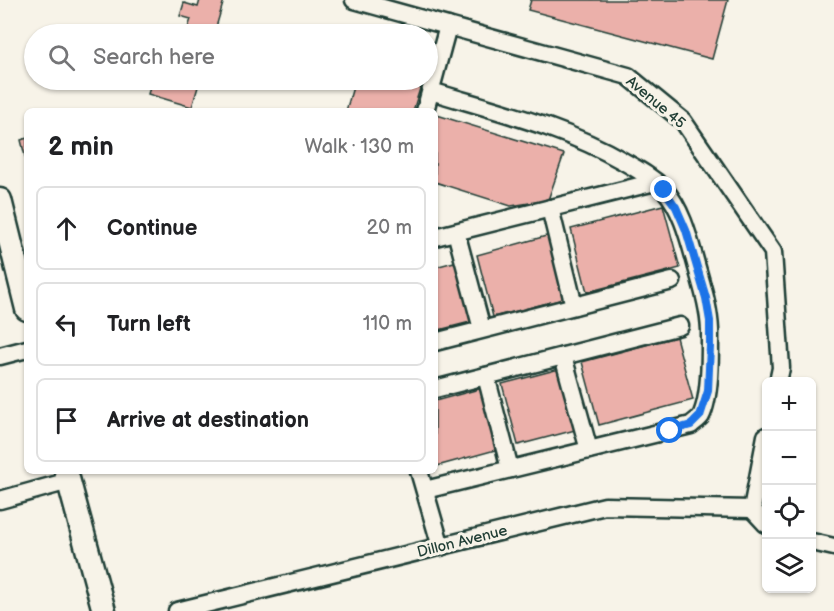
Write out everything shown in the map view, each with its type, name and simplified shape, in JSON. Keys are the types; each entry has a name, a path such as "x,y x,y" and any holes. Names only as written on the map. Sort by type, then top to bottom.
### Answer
{"main road":[{"path":"0,201 24,297"},
{"path":"67,476 104,611"}],"street":[{"name":"Avenue 45","path":"354,0 627,76 683,121 773,252 781,368 779,377"},
{"path":"438,65 447,26"},
{"path":"425,490 691,425 700,416 708,391 710,338 706,298 686,230 676,207 655,182 598,146 552,128 432,91 426,108"},
{"path":"438,236 655,182"},
{"path":"550,208 574,306"},
{"path":"456,232 482,329"},
{"path":"438,341 672,281"},
{"path":"438,388 680,326"},
{"path":"0,356 24,350"},
{"path":"563,356 589,450"},
{"path":"486,376 510,469"},
{"path":"762,457 752,508 762,519"},
{"path":"420,474 441,546"},
{"path":"0,500 67,476"},
{"name":"Dillon Avenue","path":"177,611 605,506 752,508"},
{"path":"816,543 834,547"}],"building":[{"path":"200,0 224,0 217,24 189,24 191,19 180,16 184,3 198,7"},
{"path":"531,0 728,0 712,59 528,10"},
{"path":"149,90 197,90 192,107 148,94"},
{"path":"352,90 420,90 414,108 347,108"},
{"path":"438,115 564,154 548,200 511,206 438,183"},
{"path":"663,205 680,268 587,292 571,229"},
{"path":"550,235 567,298 493,317 477,255"},
{"path":"458,261 474,321 438,330 438,266"},
{"path":"676,337 693,400 599,425 582,362"},
{"path":"563,368 579,429 518,445 502,384"},
{"path":"483,388 499,449 438,466 438,400"}],"route":[{"path":"664,190 676,207 686,230 706,298 710,321 708,391 700,416 691,425 670,431"}]}
